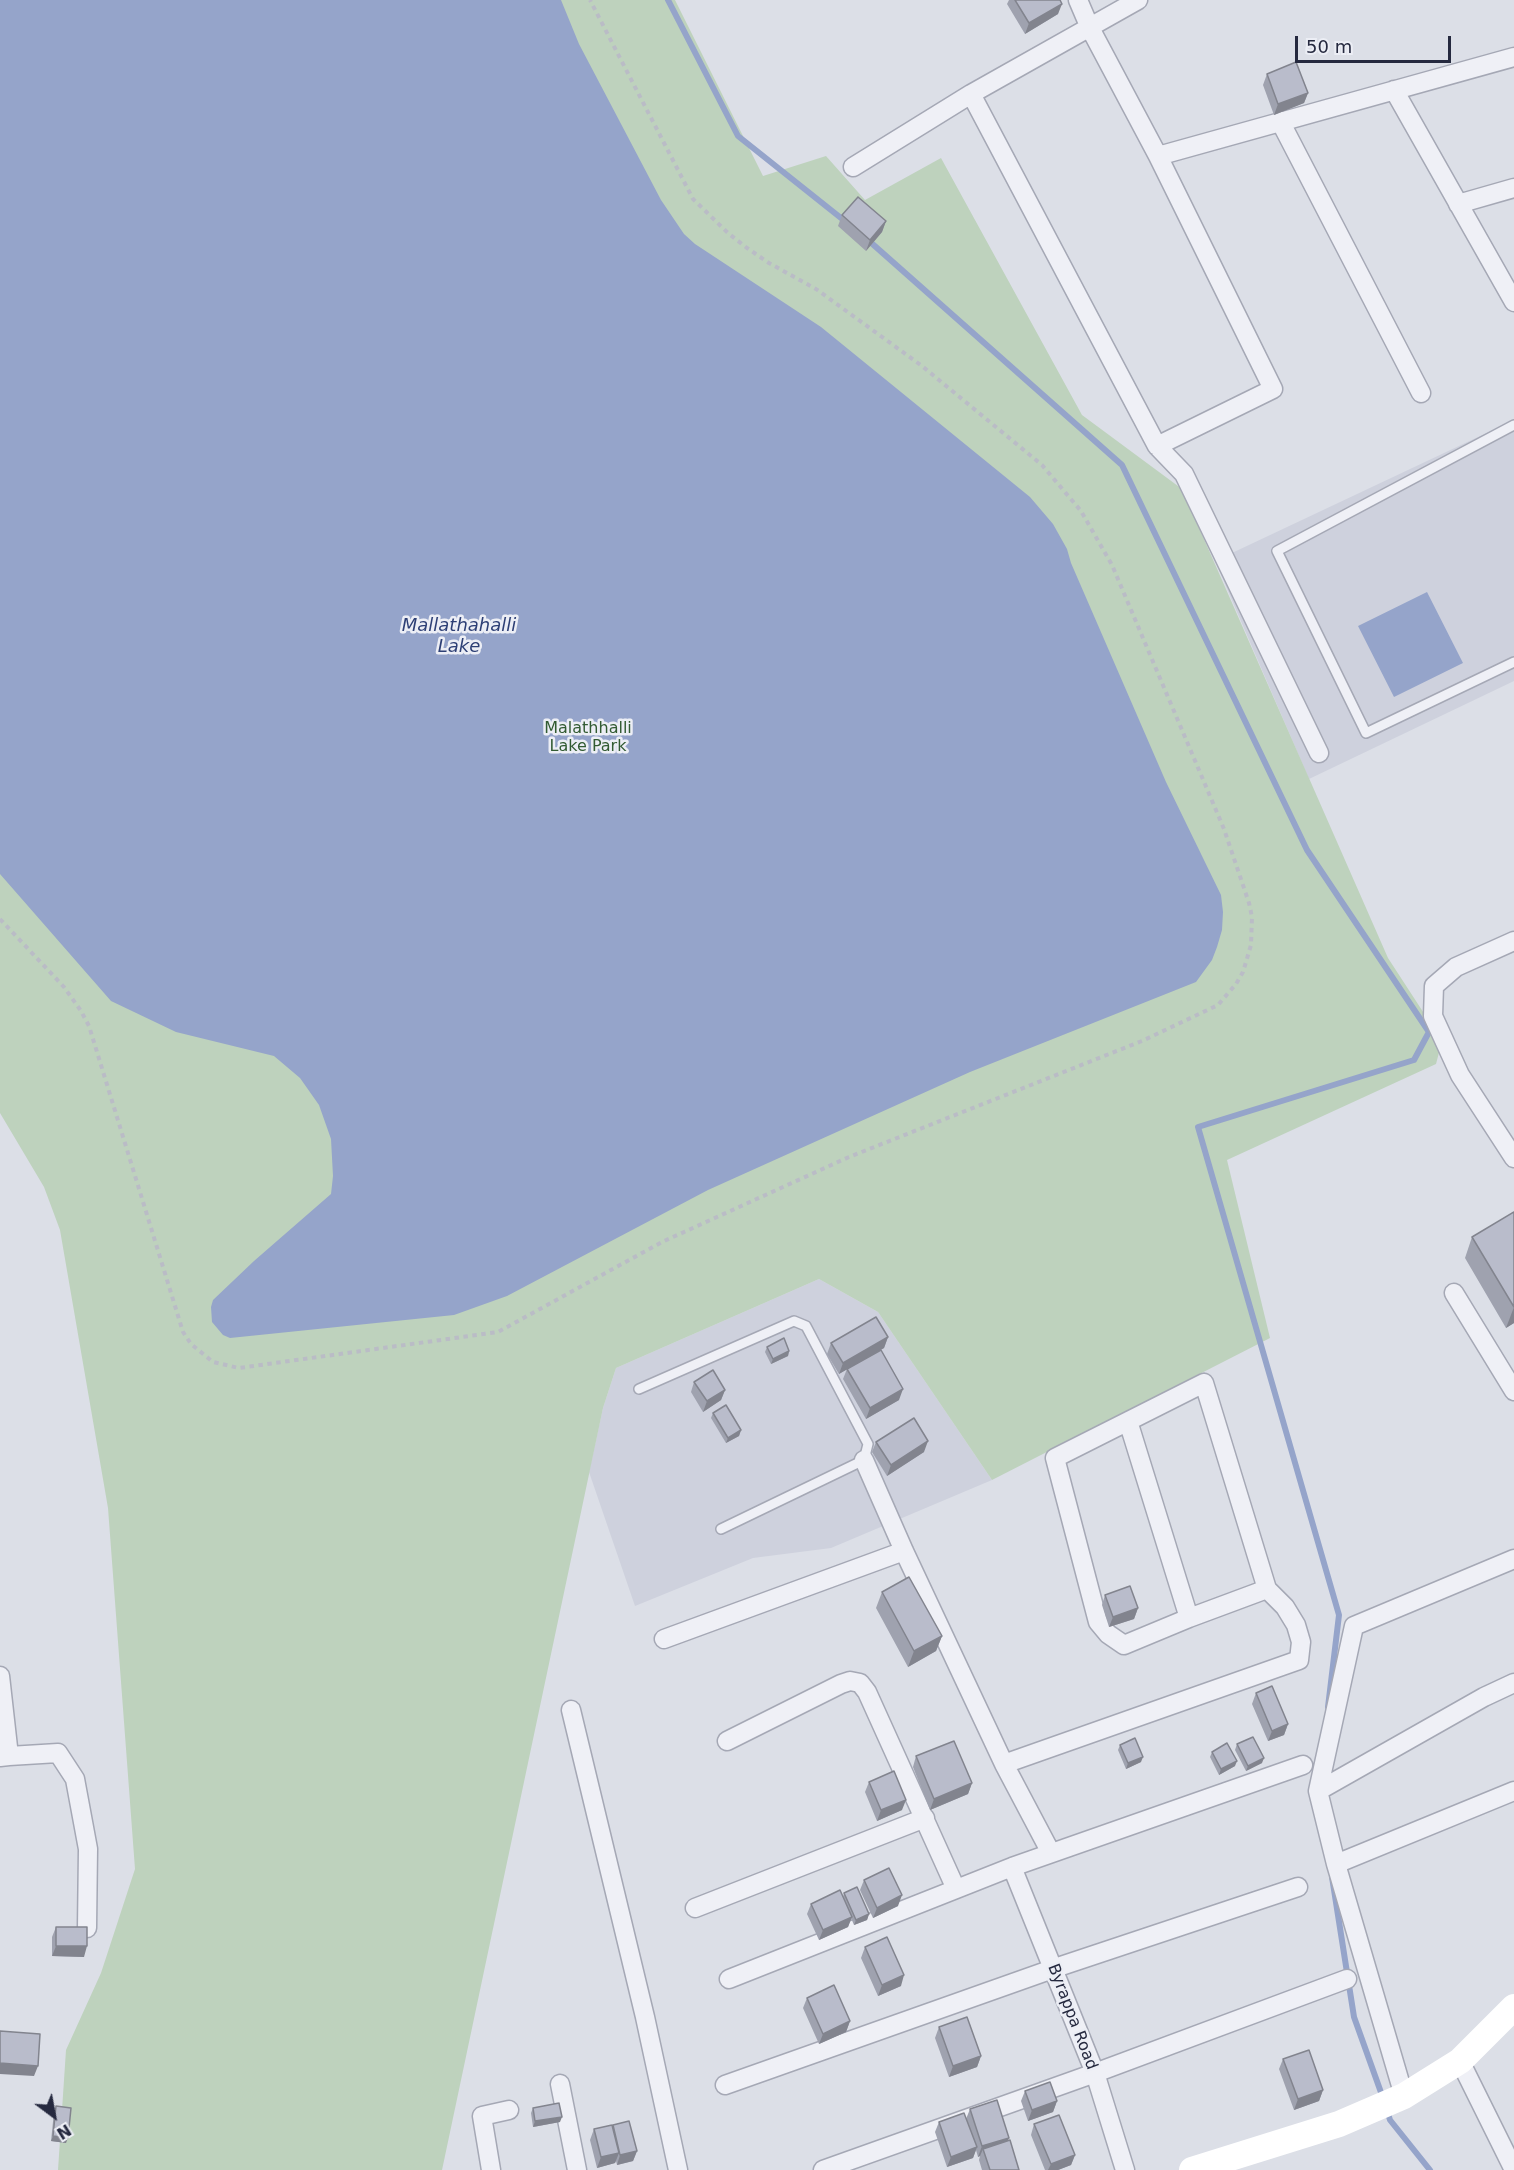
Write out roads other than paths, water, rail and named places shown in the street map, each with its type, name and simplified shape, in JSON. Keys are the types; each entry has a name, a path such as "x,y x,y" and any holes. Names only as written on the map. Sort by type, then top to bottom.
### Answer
{"main road":[{"path":"1192,2170 1339,2124 1425,2085 1460,2061 1514,2007"}],"street":[{"path":"1078,0 1090,28 1158,156 1273,389 1157,446"},
{"path":"853,167 971,94 1138,0"},
{"path":"1158,156 1514,57"},
{"path":"1394,90 1514,302"},
{"path":"971,94 1157,446 1185,474 1319,753"},
{"path":"1280,121 1421,393"},
{"path":"1458,204 1514,188"},
{"path":"1514,941 1456,968 1434,986 1433,1016 1460,1076 1514,1158"},
{"path":"1454,1293 1514,1391"},
{"path":"1004,1764 1299,1660 1301,1642 1296,1625 1285,1607 1267,1589 1204,1383 1055,1458 1098,1622 1108,1634 1125,1645 1267,1589"},
{"path":"1128,1421 1189,1618"},
{"path":"864,1460 1004,1764 1051,1854"},
{"path":"664,1639 904,1551"},
{"path":"1395,2100 1318,1791 1354,1626 1514,1559"},
{"path":"0,1676 5,1757 58,1753 75,1779 88,1849 87,1928"},
{"path":"727,1741 841,1684 850,1681 860,1683 867,1692 956,1889"},
{"path":"1318,1791 1484,1697 1514,1683"},
{"path":"571,1710 645,2017 678,2170"},
{"path":"729,1979 1012,1867 1303,1765"},
{"path":"1336,1864 1514,1791"},
{"path":"695,1908 925,1818"},
{"name":"Byrappa Road","path":"1012,1867 1095,2073 1125,2170"},
{"path":"725,2085 1054,1969 1298,1887"},
{"path":"823,2170 1095,2073 1347,1979"},
{"path":"1460,2061 1514,2170"},
{"path":"560,2084 577,2170"},
{"path":"491,2170 482,2116 509,2110"}],"lane":[{"path":"1514,425 1277,551 1366,733 1514,662"},
{"path":"639,1389 794,1321 806,1326 868,1444 864,1460 721,1529"}],"water":[{"name":"Mallathahalli Lake","path":"0,0 561,0 579,44 661,200 684,234 695,244 821,327 1030,497 1053,524 1067,549 1166,782 1221,895 1222,930 1212,960 1196,982 970,1072 708,1190 507,1296 454,1315 230,1338 223,1335 212,1322 213,1300 331,1194 333,1176 331,1139 319,1105 300,1078 274,1056 176,1032 111,1001 0,874"},
{"path":"1427,592 1463,663 1394,697 1358,626"}],"waterway":[{"path":"668,0 738,136 846,222"},
{"path":"868,240 1122,465 1307,850 1429,1032 1414,1060 1198,1127 1339,1615 1328,1707"},
{"path":"1332,1877 1354,2017 1383,2098"},
{"path":"1387,2110 1390,2120 1430,2170"}],"park label":[{"name":"Malathhalli Lake Park","path":"588,738"}]}
